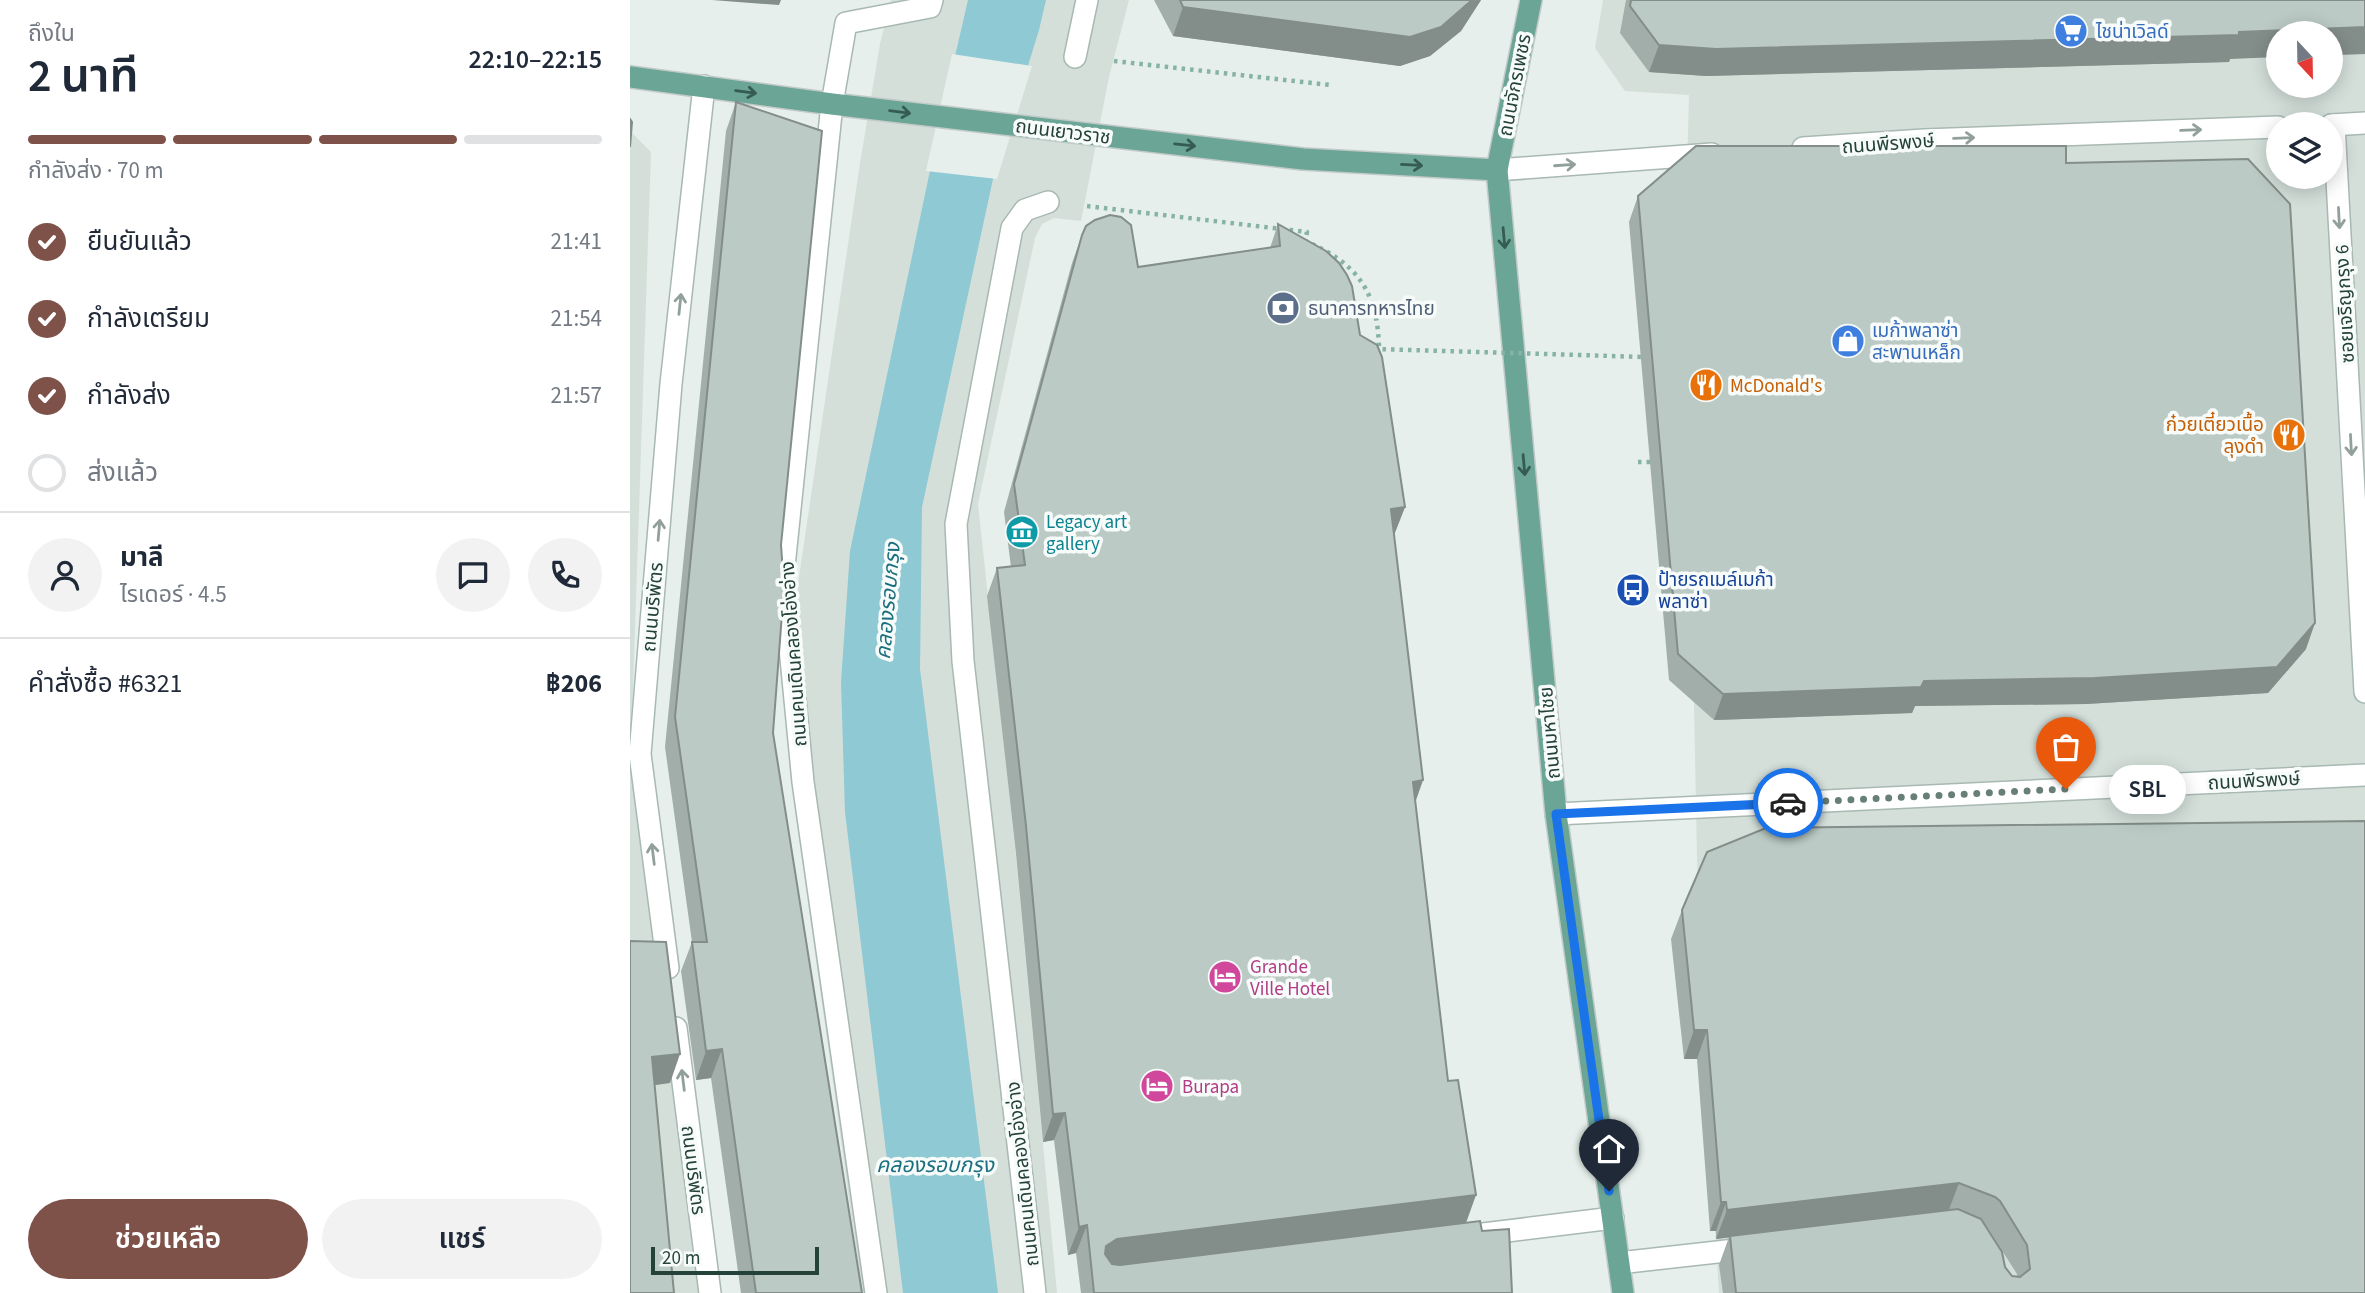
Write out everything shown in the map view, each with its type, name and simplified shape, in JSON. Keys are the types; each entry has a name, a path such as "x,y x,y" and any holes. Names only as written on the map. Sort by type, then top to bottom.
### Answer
{"main road":[{"name":"ถนนจักรเพชร","path":"1497,170 1531,0"},
{"name":"ถนนเยาวราช","path":"630,77 832,104 1303,159 1497,170"},
{"name":"ถนนมหาไชย","path":"1497,170 1556,814 1623,1293"}],"street":[{"name":"ถนนคนเดินคลองโอ่งอ่าง","path":"876,1293 803,782 783,576 832,104 846,23 930,7 932,0"},
{"path":"1075,57 1087,0"},
{"name":"ถนนบริพัตร","path":"704,86 671,384 640,754 710,1293"},
{"path":"2343,124 2365,123"},
{"name":"ถนนพีรพงษ์","path":"1786,149 1924,140 2266,127"},
{"path":"1497,170 1731,153"},
{"name":"ซอยเจริญกรุง 6","path":"2336,189 2365,692"},
{"name":"ถนนคนเดินคลองโอ่งอ่าง","path":"1035,1293 963,661 956,524 1012,228 1025,210 1048,202"},
{"name":"ถนนพีรพงษ์","path":"1556,814 2365,775"},
{"path":"1463,1236 1613,1218"},
{"path":"1619,1263 1776,1245"}],"path":[{"path":"1075,57 1330,85"},
{"path":"1048,202 1307,232 1305,241 1330,252 1352,269 1368,292 1377,317 1379,349"},
{"path":"1368,349 1658,357"},
{"path":"1638,462 1662,462"}],"shaded area":[{"path":"891,0 1129,0 1109,77 1081,221 1054,218 1042,224 1035,238 978,504 1016,857 1057,1293 862,1293 790,772 789,645 860,163 880,44"},
{"path":"1603,0 2365,0 2365,1293 1719,1293 1699,958 1685,247 1689,95 1625,91 1595,48"},
{"path":"630,131 651,152 631,749 710,1293 630,1293"}],"water":[{"name":"คลองรอบกรุง","path":"968,0 1046,0 993,179 922,507 920,669 998,1293 903,1293 845,812 841,682 850,551"}],"pier":[{"path":"952,54 1032,66 997,179 926,171"}],"building":[{"path":"1180,0 1472,0 1441,27 1410,37 1183,7"},
{"path":"1631,0 2365,0 2365,27 2343,28 2343,21 2266,21 2266,31 2239,32 2239,35 1716,49 1659,45 1630,6"},
{"path":"736,102 822,131 781,545 784,587 773,733 862,1293 756,1293 722,1049 706,1051 692,942 707,942 675,717"},
{"name":"เมก้าพลาซ่า สะพานเหล็ก","path":"1696,146 2066,146 2066,163 2248,159 2266,178 2266,189 2276,189 2290,204 2315,623 2277,667 2095,678 1924,681 1921,687 1723,694 1678,654 1638,196"},
{"path":"1110,215 1121,217 1131,225 1138,267 1280,246 1278,224 1326,251 1339,263 1352,286 1360,335 1377,345 1382,357 1405,507 1391,509 1423,780 1413,782 1448,1081 1458,1080 1476,1195 1117,1239 1106,1246 1105,1254 1112,1264 1120,1265 1480,1221 1482,1231 1509,1229 1512,1293 1094,1293 1087,1225 1079,1227 1065,1113 1053,1114 1026,826 997,568 1025,565 1014,484 1082,235 1086,226"},
{"path":"2365,821 2365,1293 1736,1293 1730,1236 1958,1209 1981,1219 2002,1252 2005,1267 2012,1276 2020,1277 2030,1269 2027,1245 2000,1201 1959,1183 1727,1210 1726,1202 1721,1202 1707,1030 1694,1030 1682,910 1707,852 1766,828"},
{"path":"630,941 666,942 680,1054 652,1057 674,1293 630,1293"}],"way so far":[{"path":"1788,803 2066,789"}],"place":[{"name":"ไชน่าเวิลด์","path":"2071,31"},
{"name":"ธนาคารทหารไทย","path":"1283,308"},
{"name":"เมก้าพลาซ่า สะพานเหล็ก","path":"1848,341"},
{"name":"McDonald's","path":"1706,385"},
{"name":"ก๋วยเตี๋ยวเนื้อ ลุงดำ","path":"2289,435"},
{"name":"Legacy art gallery","path":"1022,532"},
{"name":"ป้ายรถเมล์เมก้า พลาซ่า","path":"1633,590"},
{"name":"SBL","path":"2066,789"},
{"name":"Grande Ville Hotel","path":"1225,977"},
{"name":"Burapa","path":"1157,1086"}],"route":[{"path":"1609,1191 1556,814 1788,803"}]}
